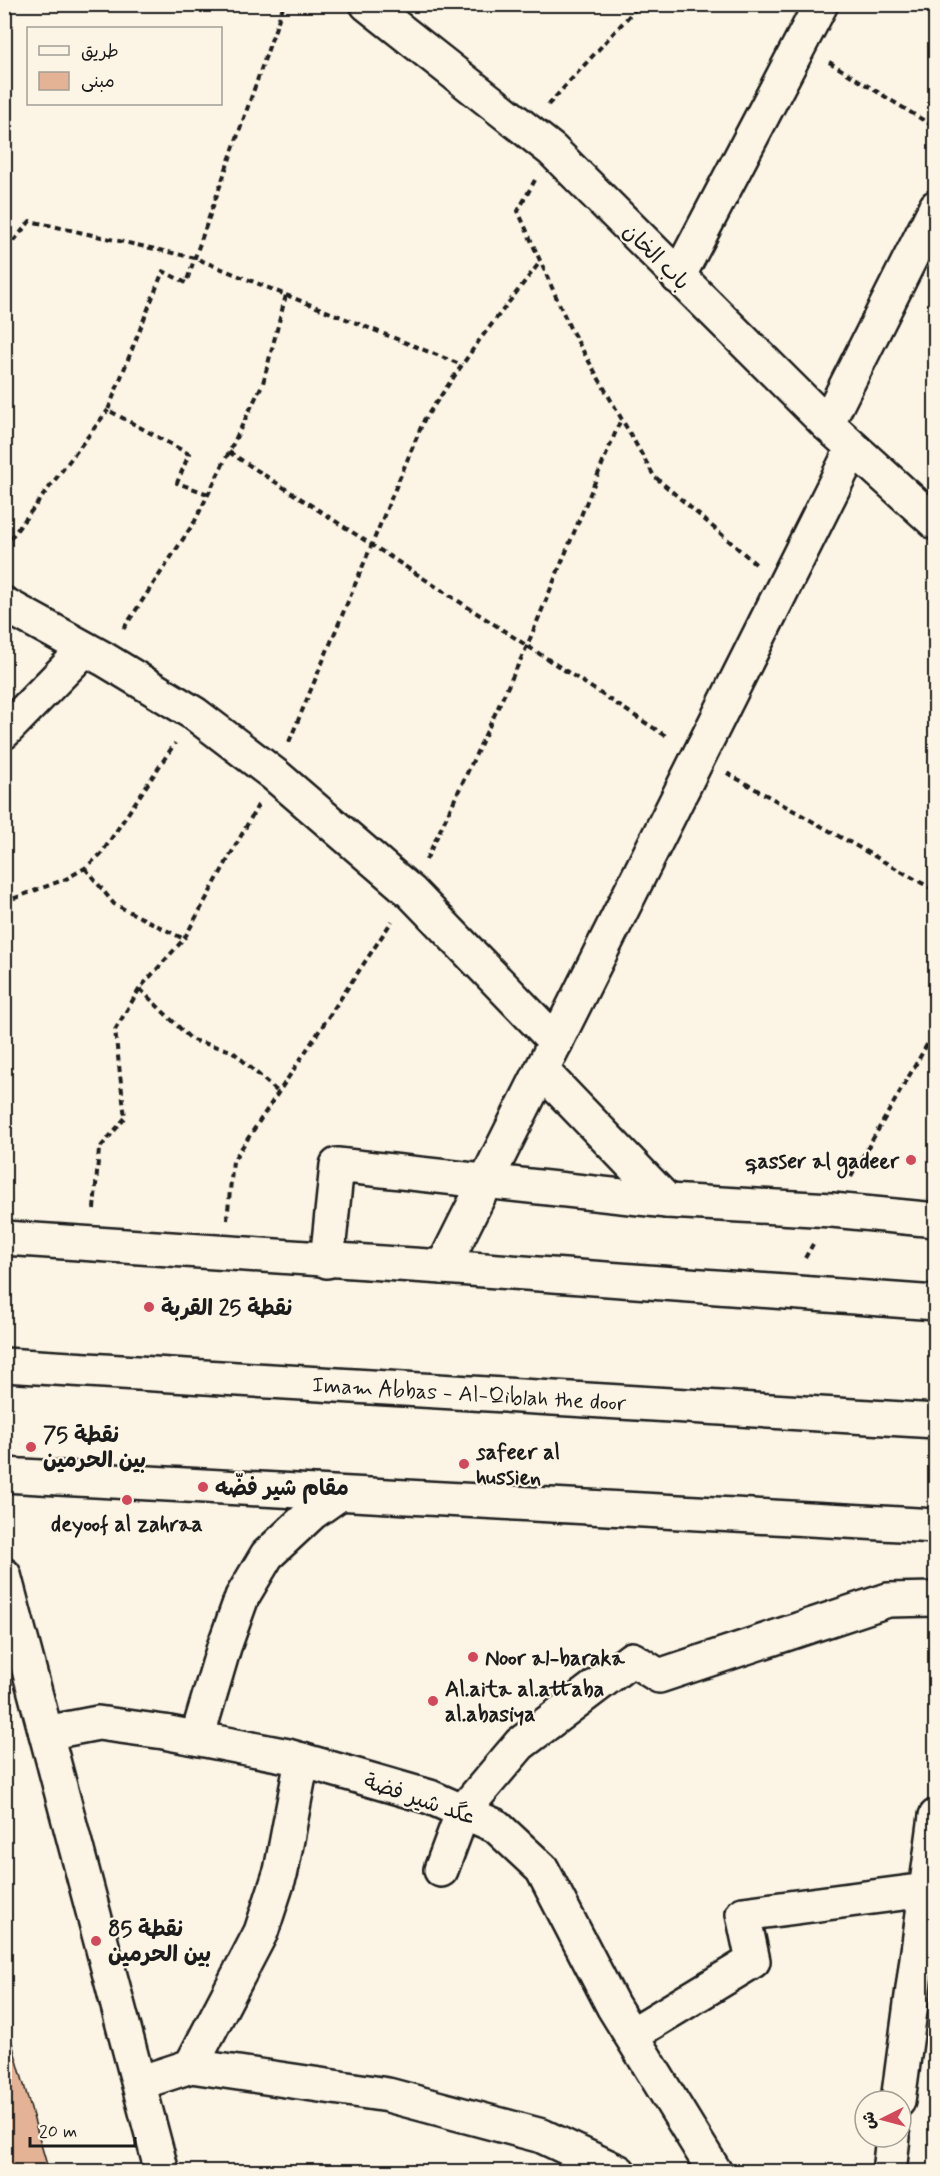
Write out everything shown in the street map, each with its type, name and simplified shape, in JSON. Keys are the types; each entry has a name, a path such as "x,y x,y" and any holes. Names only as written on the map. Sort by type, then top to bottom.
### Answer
{"street":[{"name":"باب الخان","path":"367,4 552,150 827,424 936,523"},
{"path":"678,277 821,4"},
{"path":"827,424 936,207"},
{"path":"444,1267 853,448"},
{"path":"4,604 195,714 275,774 411,892 556,1042"},
{"path":"4,732 94,655"},
{"path":"542,1071 667,1201"},
{"path":"327,1261 337,1165 667,1201 832,1210 936,1220"},
{"path":"4,1239 444,1267 936,1303"},
{"name":"Imam Abbas - Al-Qiblah the door","path":"4,1365 936,1421"},
{"path":"4,1474 936,1526"},
{"path":"197,1738 224,1647 242,1597 267,1555 312,1513 339,1494"},
{"path":"4,1575 162,2172"},
{"path":"441,1870 463,1811 520,1744 632,1659 659,1676 888,1600 936,1599"},
{"name":"عگد شير فضة","path":"46,1732 98,1723 197,1738 302,1760 430,1797 496,1826 542,1869 613,2006 715,2172"},
{"path":"191,2066 261,1932 281,1871 302,1760"},
{"path":"900,2089 936,1816"},
{"path":"631,2035 753,1961 743,1914 926,1890"},
{"path":"139,2083 191,2066 388,2095 543,2136 619,2172"},
{"path":"889,2172 892,2149"}],"path":[{"path":"4,547 108,410 163,270 186,283 284,4"},
{"path":"525,130 640,4"},
{"path":"800,44 936,128"},
{"path":"552,150 518,211 570,328 654,476 783,588"},
{"path":"4,242 12,243 30,221 195,258 462,366"},
{"path":"91,1244 99,1149 125,1118 115,1030 140,988 184,939 275,774 424,420 540,262"},
{"path":"94,655 195,521 263,383 286,295"},
{"path":"108,410 189,454 177,483 208,494"},
{"path":"224,1253 233,1161 411,892 527,646 621,418"},
{"path":"229,452 698,757 936,891"},
{"path":"4,902 66,879 85,868 101,854 195,714"},
{"path":"85,868 114,904 184,939"},
{"path":"140,988 192,1040 232,1051 278,1092"},
{"path":"785,1293 935,1030"}],"building":[{"path":"4,2015 49,2172 4,2172"}],"place":[{"name":"qasser al gadeer","path":"911,1160"},
{"name":"نقطة 25 القربة","path":"149,1307"},
{"name":"نقطة 75 بين الحرمين","path":"31,1447"},
{"name":"safeer al hussien","path":"464,1464"},
{"name":"مقام شير فضّه","path":"203,1487"},
{"name":"deyoof al zahraa","path":"127,1500"},
{"name":"Noor al-baraka","path":"473,1657"},
{"name":"Al.aita al.attaba al.abasiya","path":"433,1701"},
{"name":"نقطة 85 بين الحرمين","path":"96,1941"}]}
